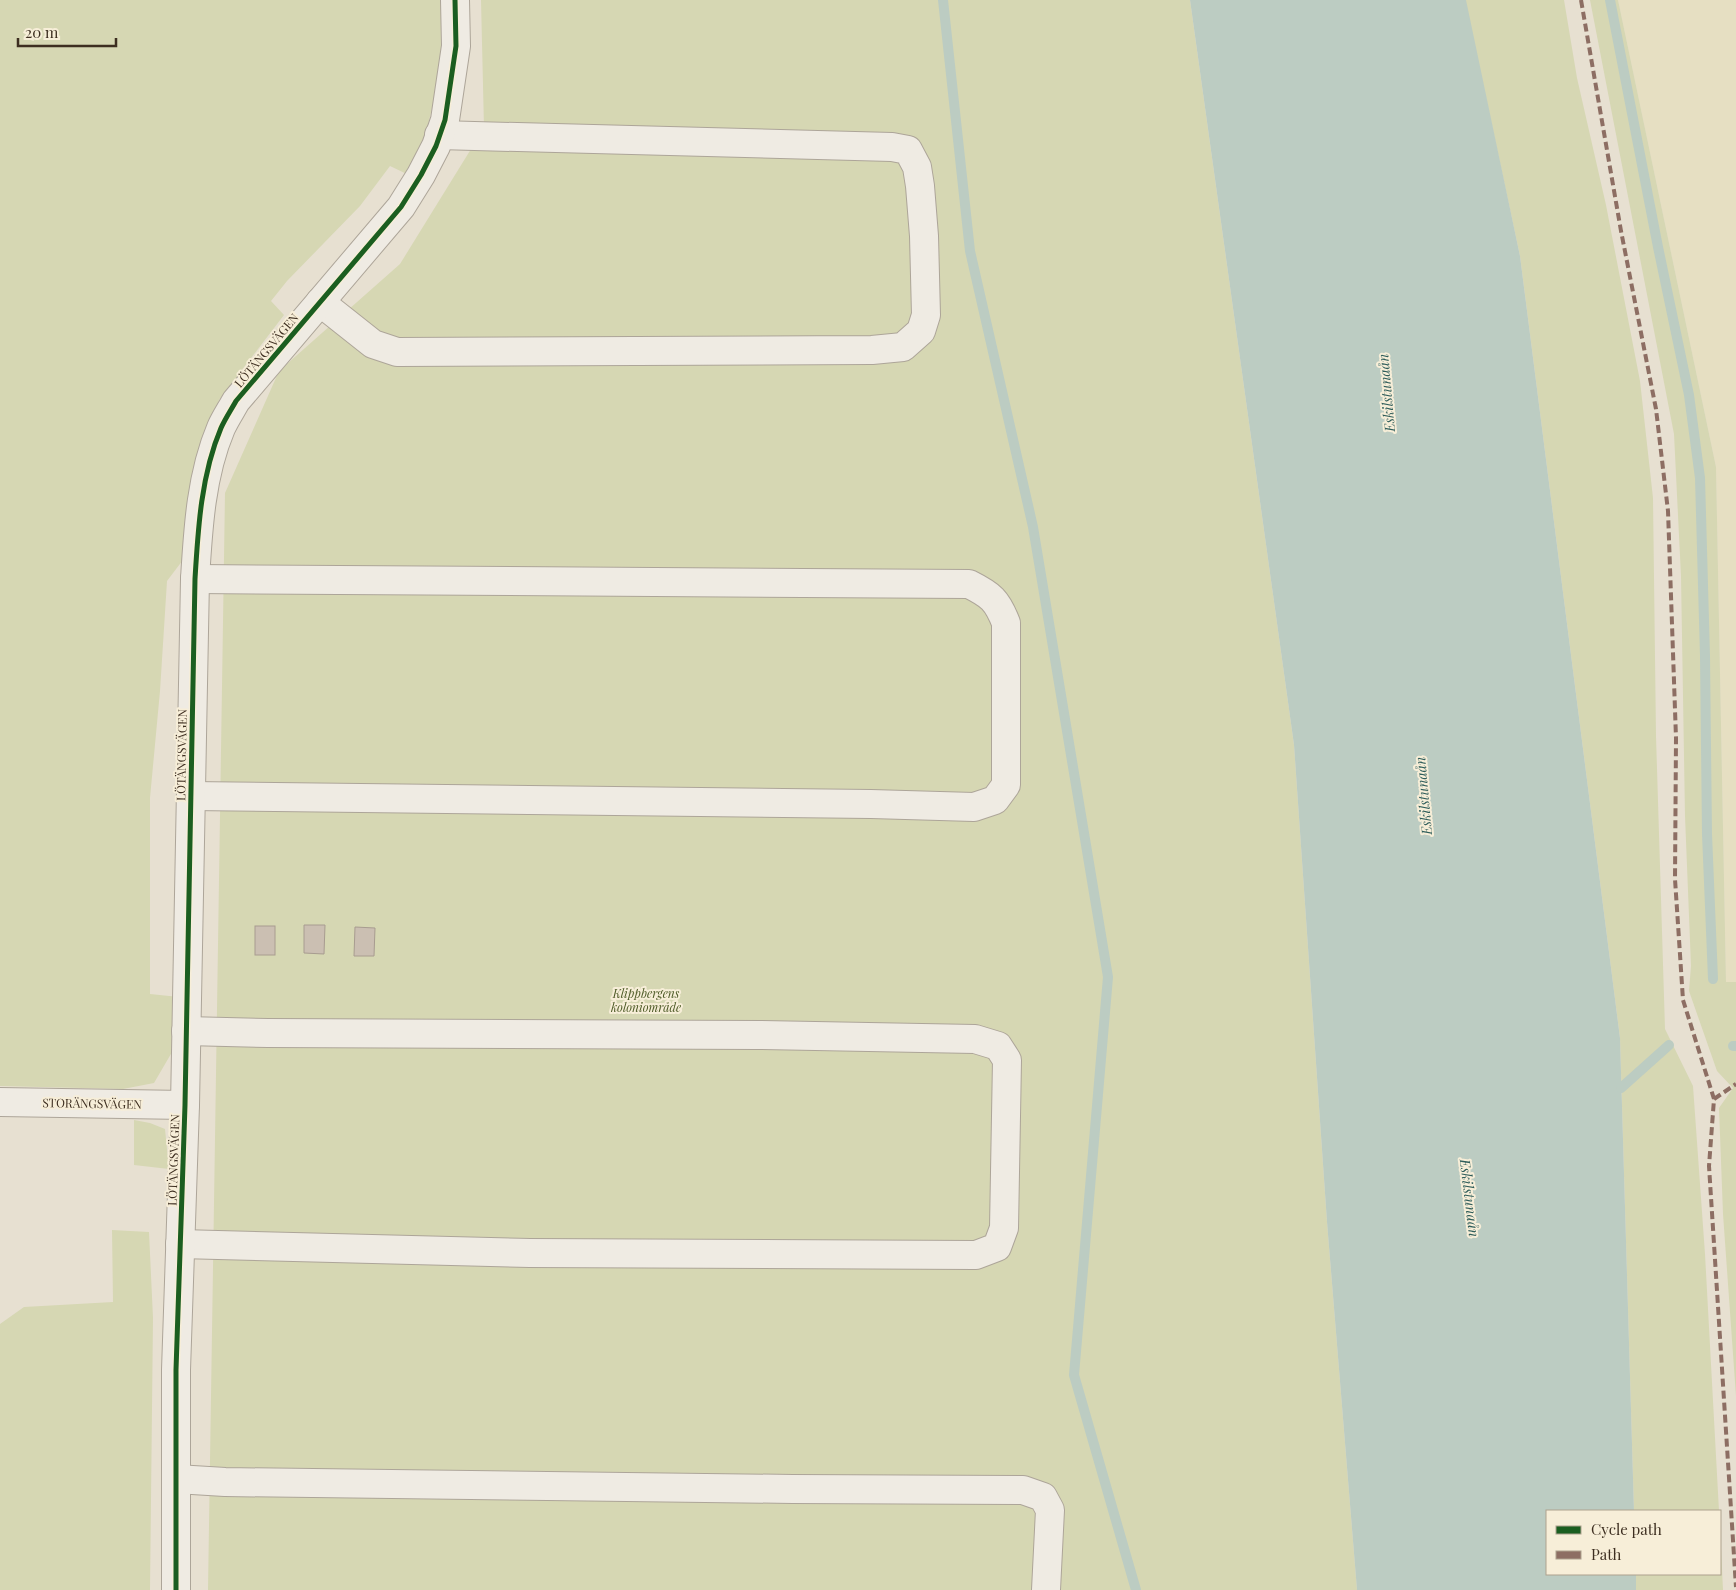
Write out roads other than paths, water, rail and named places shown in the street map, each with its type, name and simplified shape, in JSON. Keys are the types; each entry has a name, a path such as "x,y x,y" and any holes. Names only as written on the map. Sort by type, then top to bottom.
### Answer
{"street":[{"name":"LÖTÄNGSVÄGEN","path":"176,1590 176,1370 185,1105 195,579 198,525 204,490 211,458 222,427 236,401 401,206 421,174 440,135 445,120 456,46 455,0"},
{"path":"320,302 373,344 397,352 872,350 903,347 921,331 926,315 924,236 917,167 908,150 892,147 440,135"},
{"path":"191,796 871,804 974,807 995,800 1006,785 1006,623 999,605 986,593 969,584 195,579"},
{"path":"180,1244 530,1253 976,1255 997,1247 1004,1228 1008,1060 998,1046 975,1040 758,1035 186,1031"},
{"path":"0,1102 0,1107"},
{"name":"STORÄNGSVÄGEN","path":"0,1102 185,1105"},
{"path":"176,1479 225,1482 631,1488 1023,1490 1043,1497 1050,1510 1046,1590"}],"water":[{"name":"Eskilstunaån","path":"1190,0 1466,0 1520,256 1620,1038 1634,1510 1546,1510 1546,1575 1636,1575 1636,1590 1357,1590 1327,1222 1294,745"}],"waterway":[{"path":"943,0 970,251 1033,527 1108,977 1074,1375 1136,1590"},
{"path":"1610,0 1689,395 1700,478 1707,834 1713,979"},
{"path":"1621,1088 1669,1045"}],"park label":[{"name":"Klippbergens koloniområde","path":"646,1000"}]}
